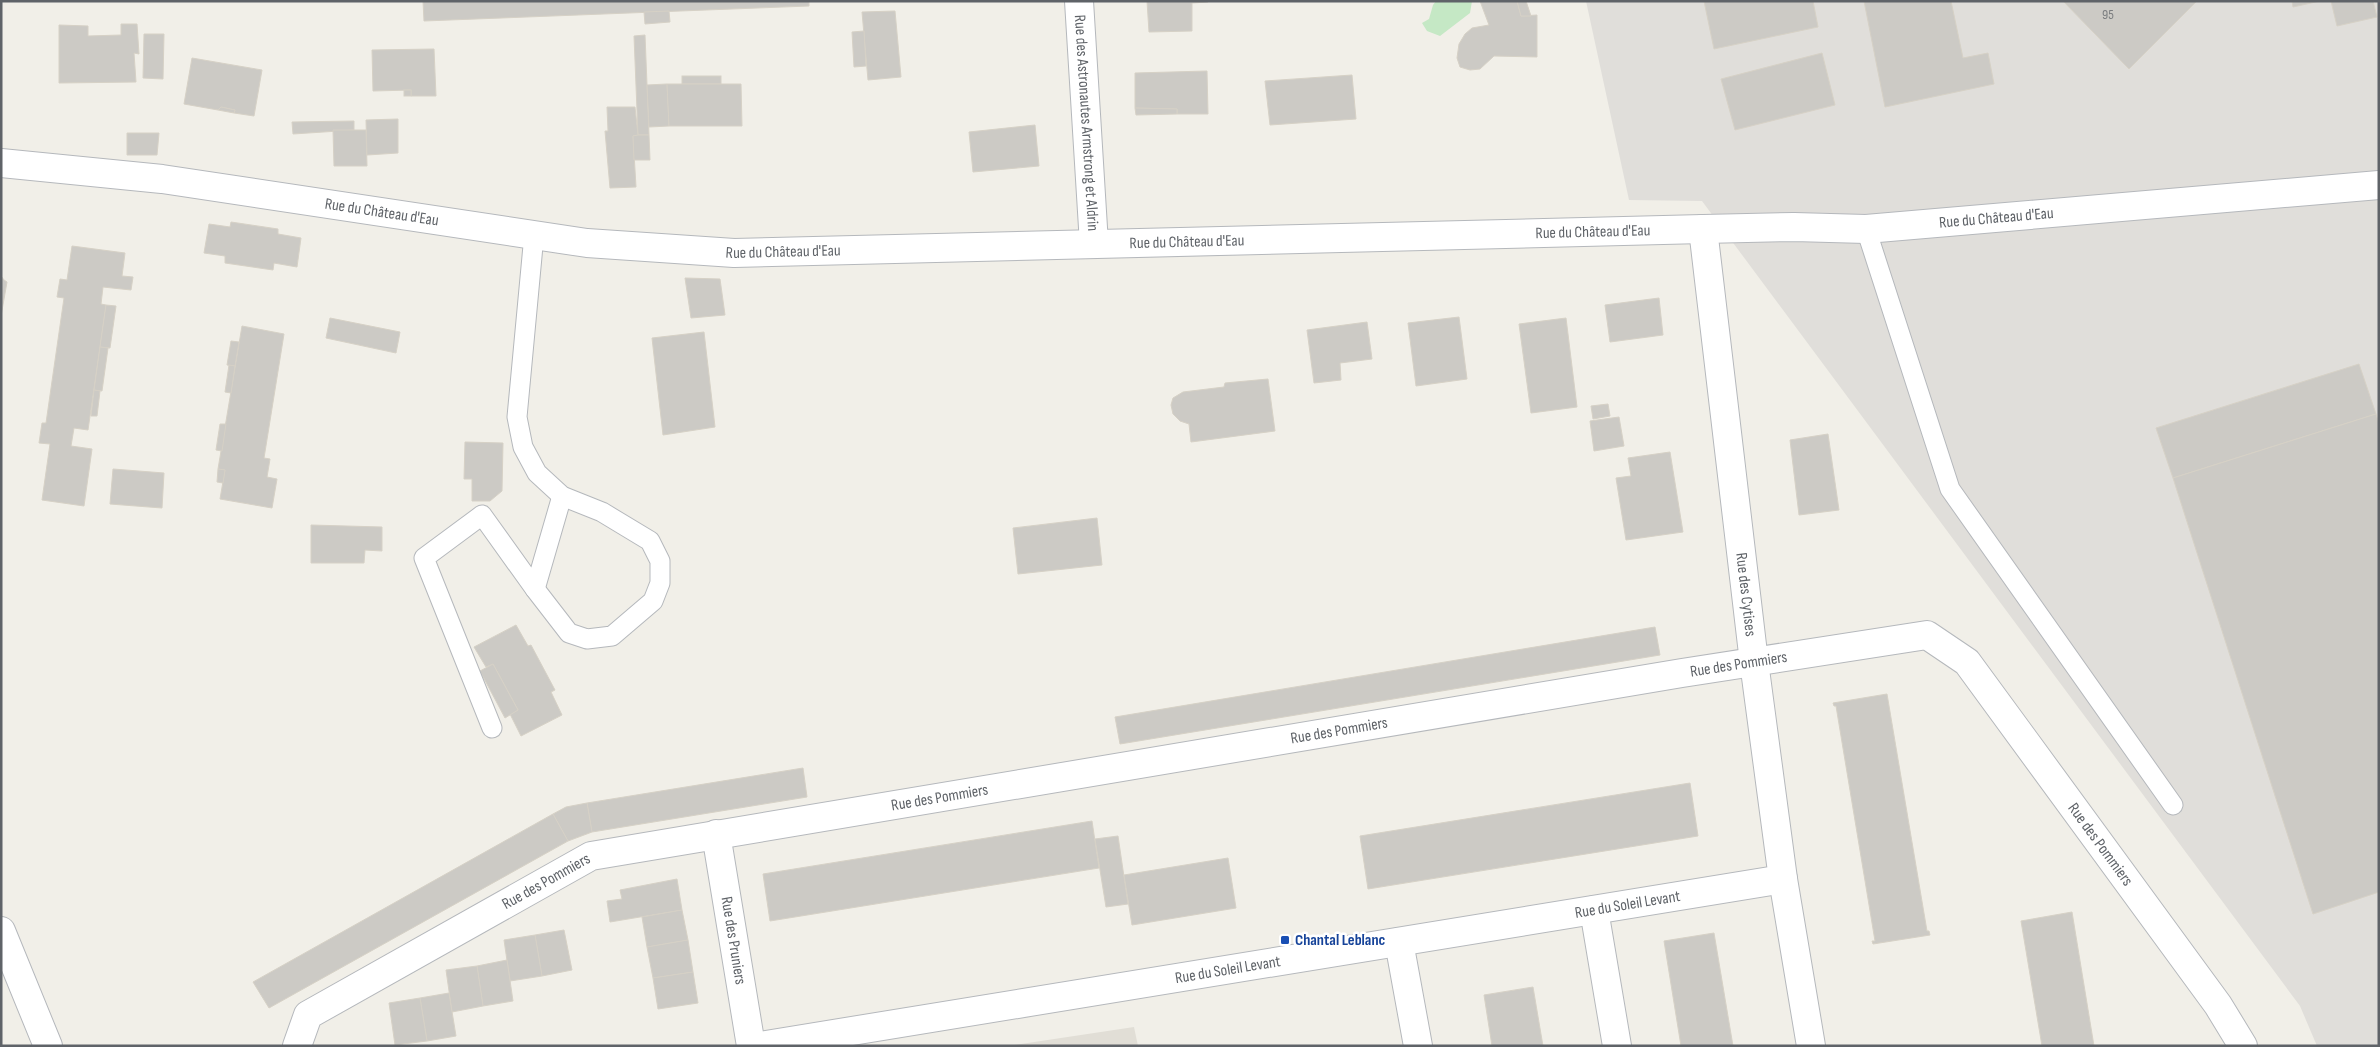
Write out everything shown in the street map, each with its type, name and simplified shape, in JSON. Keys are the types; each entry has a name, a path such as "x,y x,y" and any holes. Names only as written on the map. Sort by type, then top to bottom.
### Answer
{"street":[{"name":"Rue des Astronautes Armstrong et Aldrin","path":"1079,1 1094,244"},
{"name":"Rue du Château d'Eau","path":"1,163 162,180 587,243 734,253 1794,227 1866,229 2379,185"},
{"name":"Rue des Cytises","path":"1703,229 1754,662 1784,880 1811,1046"},
{"name":"Rue des Pommiers","path":"297,1046 308,1015 591,856 1754,662 1927,635 1967,662 2218,1005 2243,1046"},
{"name":"Rue des Pruniers","path":"716,834 751,1046"},
{"name":"Rue du Soleil Levant","path":"760,1046 1784,880"},
{"path":"1594,910 1617,1046"},
{"path":"1,931 48,1046"},
{"path":"1399,942 1418,1046"}],"lane":[{"path":"1866,229 1950,489 2173,805"},
{"path":"492,728 424,558 482,515 569,633 587,639 612,636 653,601 660,583 660,561 650,541 602,512 562,496 537,473 523,447 517,417 534,235"},
{"path":"535,589 562,496"}],"shaded area":[{"path":"1586,1 2379,1 2379,1046 2317,1046 2300,1006 1702,201 1629,200"},
{"path":"1134,1027 1138,1046 1008,1046"}],"green space":[{"path":"1436,1 1472,1 1470,13 1440,36 1427,31 1422,23 1429,19"}],"building":[{"path":"423,1 809,1 809,6 424,21"},
{"path":"1147,1 1208,2 1192,3 1192,31 1149,32"},
{"path":"1480,1 1517,1 1521,16 1537,15 1537,57 1494,56 1480,69 1470,70 1460,67 1457,58 1459,44 1465,34 1472,28 1489,25"},
{"path":"1517,1 1526,1 1531,16 1521,16"},
{"path":"1704,1 1813,1 1818,27 1714,49"},
{"path":"1864,1 1951,1 1963,58 1988,53 1994,84 1885,107"},
{"path":"2063,1 2197,1 2129,69"},
{"path":"2292,1 2320,1 2293,7"},
{"path":"2331,1 2373,1 2377,17 2337,26"},
{"path":"669,11 670,22 645,24 644,12"},
{"path":"895,11 901,77 868,80 862,12"},
{"path":"121,24 137,24 139,54 134,53 136,82 59,83 59,25 88,26 88,36 121,35"},
{"path":"864,31 866,66 854,67 852,32"},
{"path":"144,34 164,34 163,79 143,78"},
{"path":"645,35 649,135 638,135 634,36"},
{"path":"434,49 436,96 411,96 411,90 373,91 372,50"},
{"path":"1822,53 1835,105 1735,130 1721,79"},
{"path":"192,58 262,70 254,116 234,113 235,110 221,107 218,110 184,104"},
{"path":"1207,71 1208,114 1177,114 1177,109 1135,108 1135,73"},
{"path":"1352,75 1356,119 1270,125 1265,81"},
{"path":"682,76 721,76 721,84 682,84"},
{"path":"667,84 669,126 649,127 647,85"},
{"path":"667,84 741,84 742,126 669,126"},
{"path":"404,90 411,90 411,96 404,96"},
{"path":"221,107 235,110 234,113 218,110"},
{"path":"607,107 635,107 638,135 633,136 636,187 610,188 605,131 608,131"},
{"path":"1135,108 1177,109 1177,114 1136,115"},
{"path":"398,119 398,153 367,155 366,120"},
{"path":"354,121 354,130 293,134 292,122"},
{"path":"1035,125 1039,166 973,172 969,132"},
{"path":"333,130 366,130 367,166 334,166"},
{"path":"127,133 159,133 157,155 127,155"},
{"path":"649,135 650,160 634,160 633,136"},
{"path":"231,222 278,229 278,234 301,238 297,267 274,263 273,270 225,263 225,256 204,253 209,224 230,227"},
{"path":"72,246 125,253 122,276 133,277 131,290 103,287 101,304 106,305 88,430 74,428 71,446 92,449 84,506 42,500 50,444 39,443 42,423 46,423 64,298 57,297 60,279 67,280"},
{"path":"1,276 7,282 1,316"},
{"path":"685,278 720,279 725,315 691,318"},
{"path":"1659,298 1663,335 1610,342 1605,305"},
{"path":"106,305 116,306 110,348 100,347"},
{"path":"1459,317 1467,379 1416,386 1408,323"},
{"path":"330,318 400,332 396,353 326,338"},
{"path":"1566,318 1577,407 1531,413 1519,324"},
{"path":"1367,322 1372,359 1340,363 1341,380 1314,383 1307,330"},
{"path":"242,326 284,334 264,458 270,459 267,477 277,479 272,508 220,499 225,470 218,469"},
{"path":"704,332 715,427 663,435 652,338"},
{"path":"231,341 239,342 235,366 227,365"},
{"path":"100,347 108,348 102,391 94,390"},
{"path":"2359,364 2376,414 2173,478 2156,428"},
{"path":"229,365 235,366 231,393 225,392"},
{"path":"1268,379 1275,431 1191,442 1189,424 1180,421 1173,414 1171,405 1173,398 1183,392 1224,387 1225,383"},
{"path":"94,390 100,391 97,416 91,416"},
{"path":"1608,404 1610,416 1593,419 1591,406"},
{"path":"2376,414 2379,424 2379,892 2313,914 2173,478"},
{"path":"1619,417 1624,446 1594,451 1590,421"},
{"path":"220,424 226,424 222,451 216,450"},
{"path":"1828,434 1839,510 1799,515 1790,440"},
{"path":"465,442 503,443 502,491 490,501 472,501 472,479 464,479"},
{"path":"1670,452 1683,532 1626,540 1616,478 1631,476 1628,458"},
{"path":"113,469 164,473 162,508 110,504"},
{"path":"218,469 225,470 223,483 217,482"},
{"path":"1097,518 1102,565 1018,574 1013,528"},
{"path":"311,525 382,527 382,551 365,550 364,563 311,563"},
{"path":"516,625 528,646 531,645 555,690 551,692 562,715 521,736 510,714 518,710 493,664 486,667 474,647"},
{"path":"1655,627 1660,655 1120,744 1115,717"},
{"path":"493,664 518,710 505,718 480,671"},
{"path":"1887,694 1927,931 1929,931 1930,935 1873,944 1872,941 1875,941 1836,706 1833,703"},
{"path":"803,768 807,797 592,832 587,803"},
{"path":"1690,783 1698,836 1368,889 1360,836"},
{"path":"587,803 592,832 568,841 553,814 566,807"},
{"path":"553,814 568,841 269,1008 253,982"},
{"path":"1092,821 1099,868 770,921 763,874"},
{"path":"1118,836 1128,904 1106,907 1095,839"},
{"path":"1228,858 1236,908 1132,925 1124,875"},
{"path":"677,879 682,910 610,922 607,901 622,899 620,890"},
{"path":"682,910 688,940 647,947 642,917"},
{"path":"2072,912 2094,1046 2042,1046 2021,921"},
{"path":"564,930 572,970 542,976 535,935"},
{"path":"1714,933 1733,1046 1681,1046 1664,941"},
{"path":"535,935 542,976 510,981 504,940"},
{"path":"688,940 693,972 653,978 647,947"},
{"path":"507,960 513,1001 483,1006 477,966"},
{"path":"477,966 483,1006 452,1012 446,970"},
{"path":"693,972 698,1003 658,1009 653,978"},
{"path":"1533,987 1543,1046 1492,1046 1484,995"},
{"path":"449,993 456,1036 427,1041 420,998"},
{"path":"420,998 427,1041 395,1045 389,1003"}],"place":[{"name":"Chantal Leblanc","path":"1285,940"}]}
